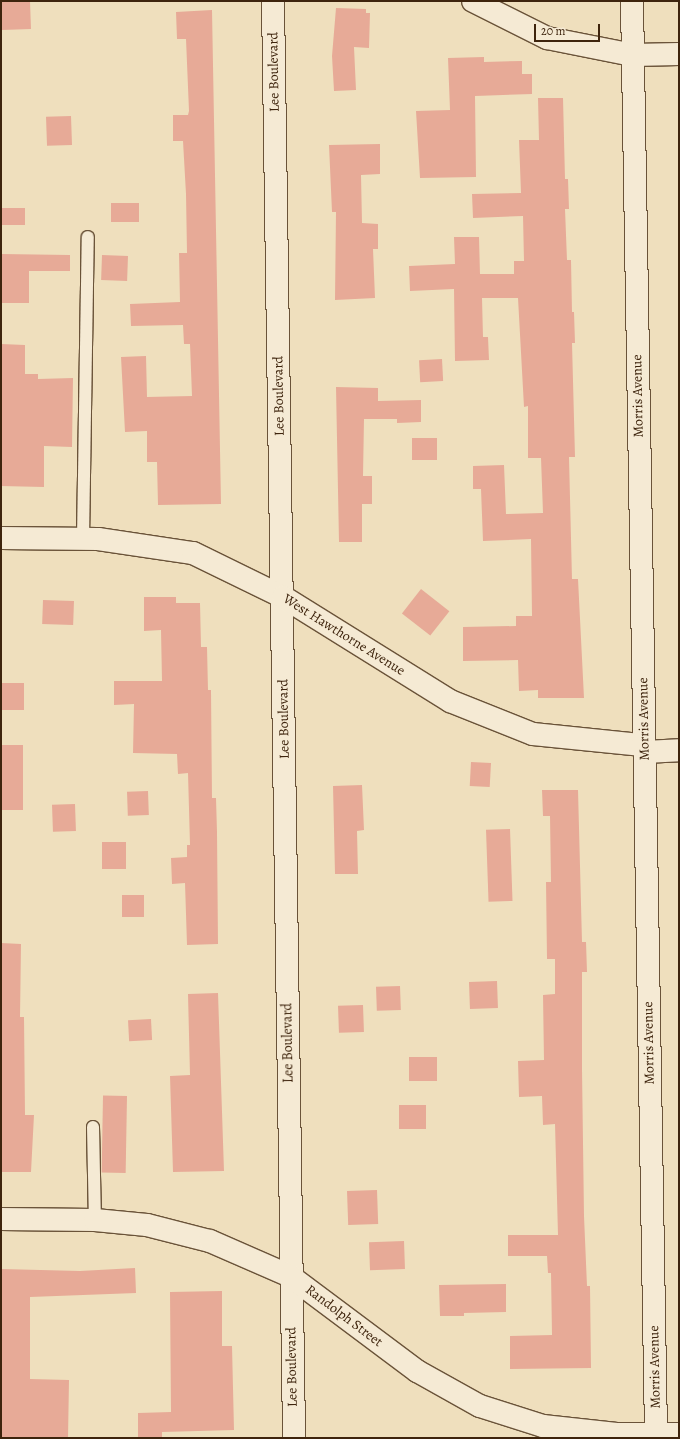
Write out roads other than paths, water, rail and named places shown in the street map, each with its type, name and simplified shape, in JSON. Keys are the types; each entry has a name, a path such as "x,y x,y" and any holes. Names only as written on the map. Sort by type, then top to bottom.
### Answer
{"street":[{"name":"Lee Boulevard","path":"273,1 283,597 290,1276 294,1438"},
{"path":"473,1 548,38 633,54 679,54"},
{"name":"Morris Avenue","path":"632,1 656,1436"},
{"name":"West Hawthorne Avenue","path":"1,538 83,539 193,553 283,597 450,701 533,734 642,744 644,752"},
{"path":"644,752 679,750"},
{"name":"Randolph Street","path":"1,1219 95,1220 147,1225 210,1241 290,1276 416,1371 480,1406 543,1426 617,1434 656,1436 679,1434"}],"lane":[{"path":"83,539 88,237"},
{"path":"93,1127 95,1220"}]}
